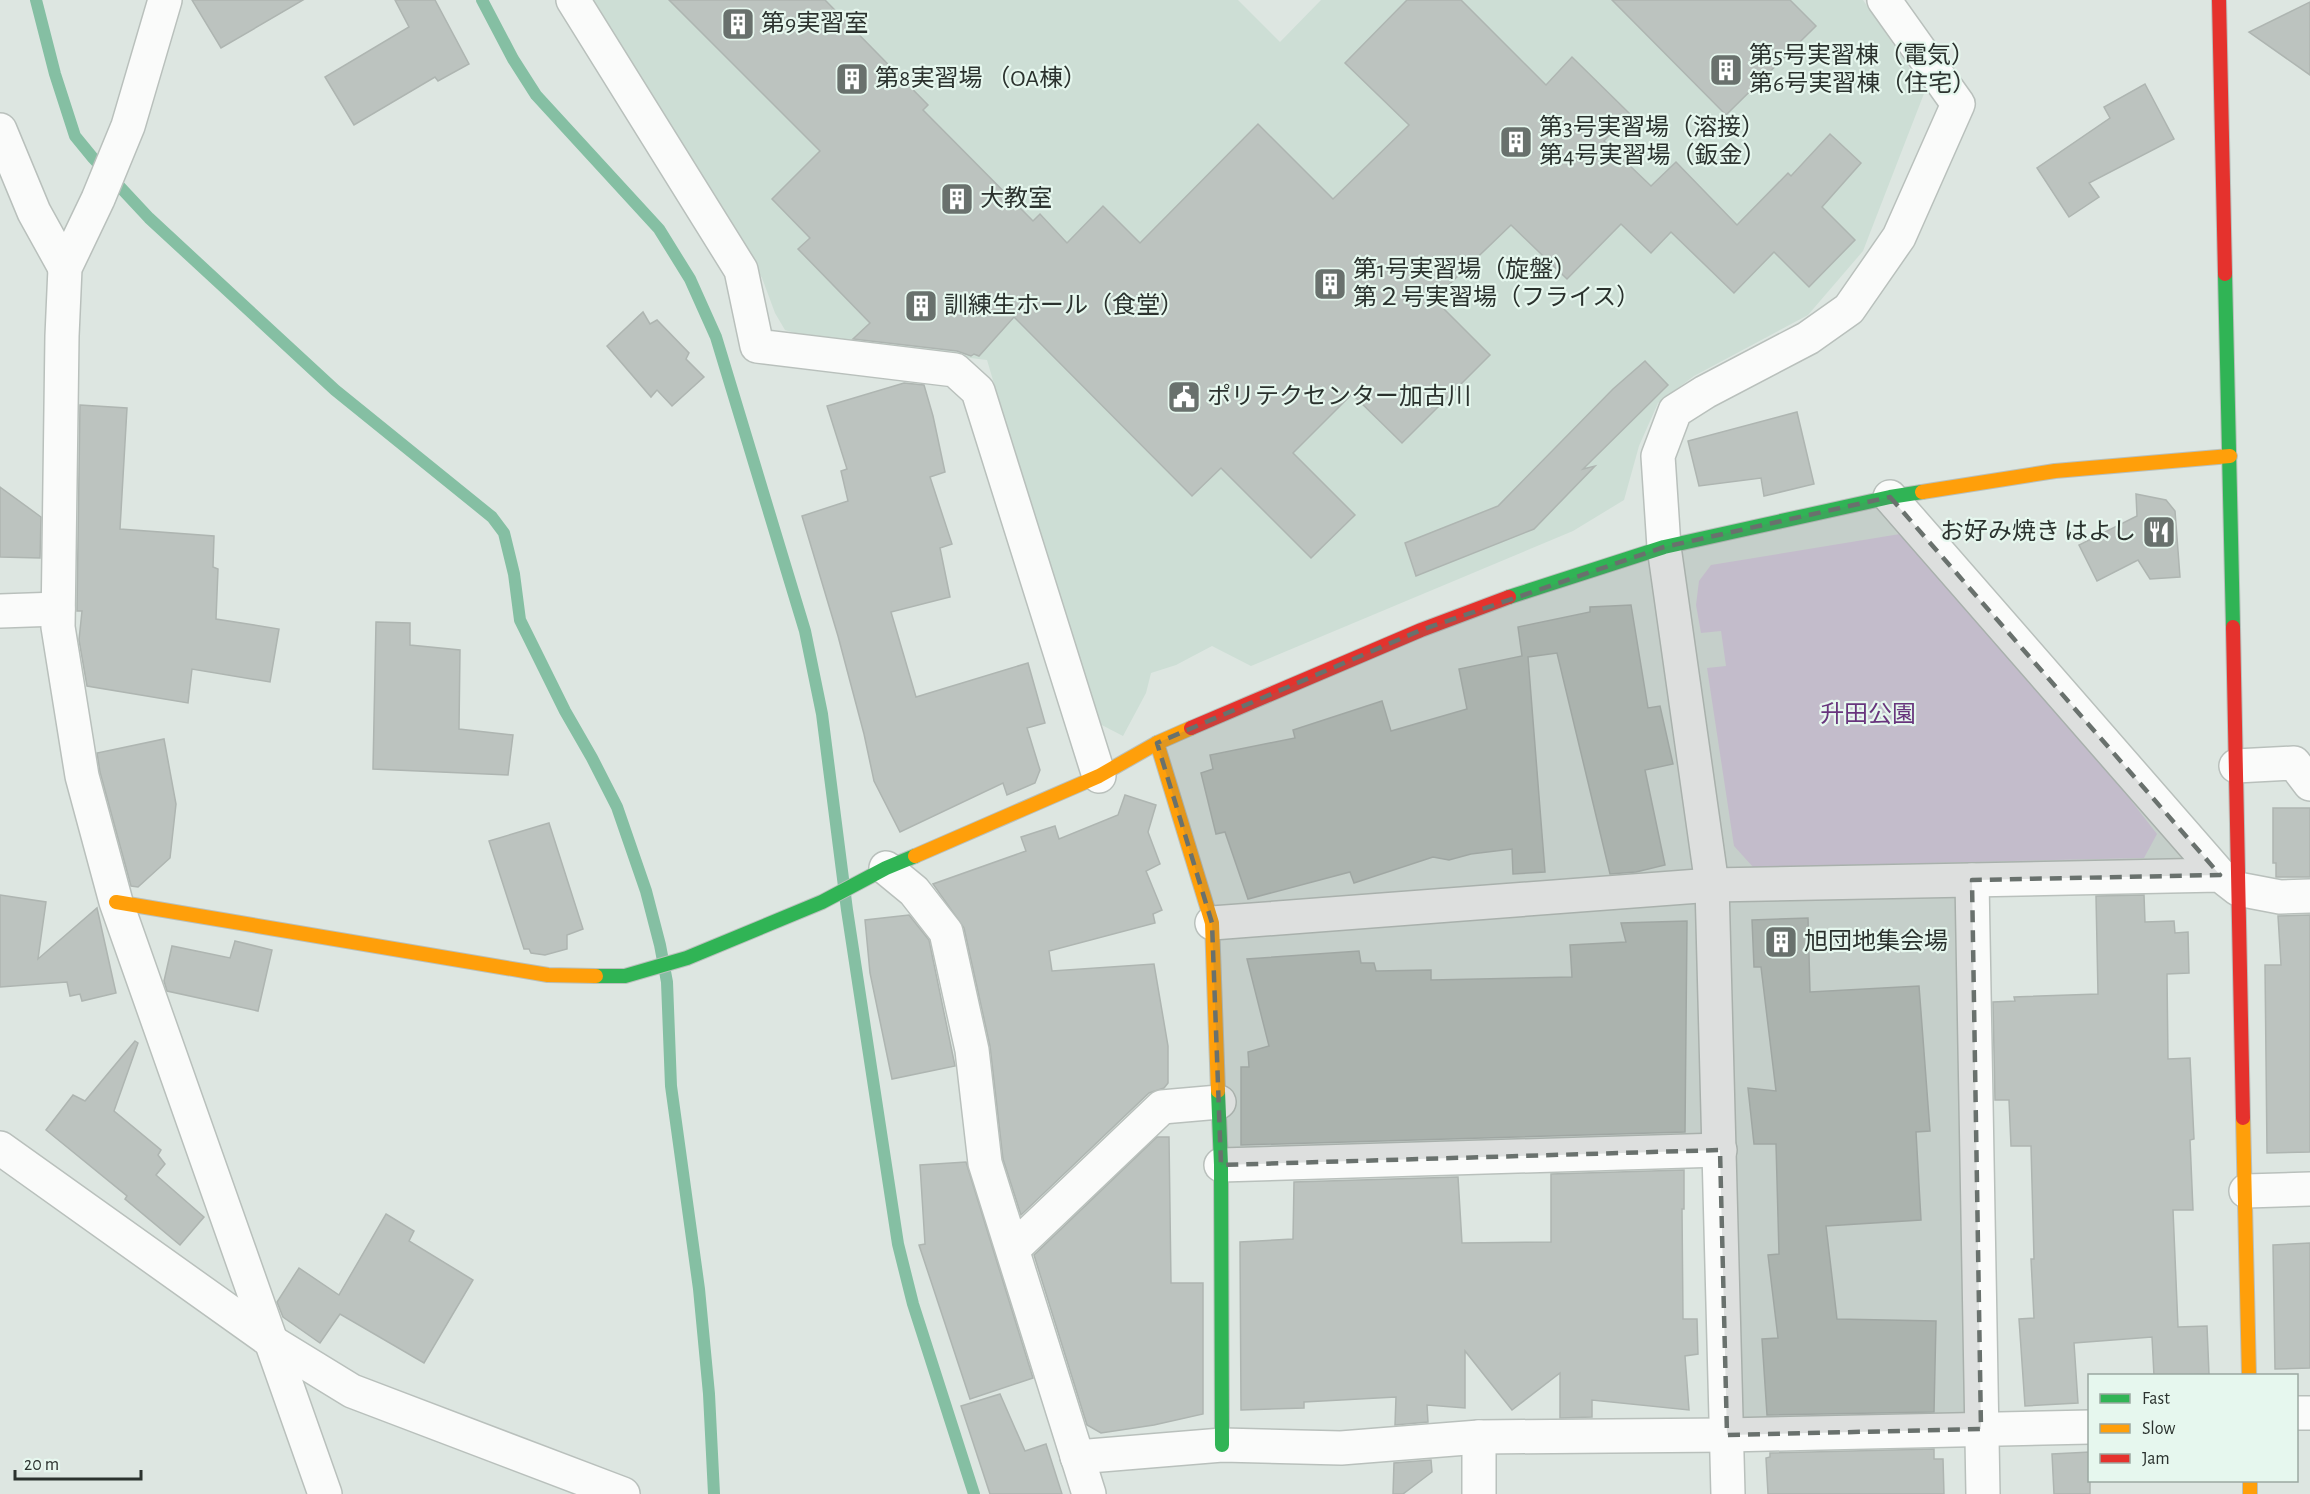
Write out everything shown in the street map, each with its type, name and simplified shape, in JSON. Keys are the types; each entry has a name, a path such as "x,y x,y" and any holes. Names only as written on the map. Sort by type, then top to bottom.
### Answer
{"street":[{"path":"165,0 128,126 98,199 65,268 58,627 82,776 116,902 325,1494"},
{"path":"573,0 741,270 757,346 955,370 978,390 1099,776"},
{"path":"1728,1494 1712,885 1664,547 1658,456 1675,411 1705,392 1808,338 1849,309 1899,237 1958,104 1884,0"},
{"path":"2219,0 2236,766 2229,882 2246,1191 2249,1374"},
{"path":"0,130 34,212 65,268"},
{"path":"116,902 548,975 625,976 687,958 822,902 886,868 1099,776 1157,743 1493,602 1664,547 1890,497 2055,471 2230,456"},
{"path":"1890,497 2229,882"},
{"path":"0,610 58,609"},
{"path":"1157,743 1212,923 1221,1166 1222,1445"},
{"path":"2236,766 2294,764 2310,784"},
{"path":"886,868 914,891 946,932 972,1050 985,1163 1089,1494"},
{"path":"1971,880 1983,1494"},
{"path":"1212,923 1712,885 1971,880 2229,882 2280,897 2310,896"},
{"path":"1012,1249 1162,1107 1219,1102"},
{"path":"0,1148 272,1342 352,1391 623,1494"},
{"path":"1221,1166 1720,1150"},
{"path":"2246,1191 2310,1188"},
{"path":"1077,1457 1222,1445 1341,1448 1479,1437 1727,1435 2088,1427"},
{"path":"1479,1437 1479,1494"}],"highlighted area":[{"path":"1890,497 2220,875 1972,880 1981,1429 1727,1435 1720,1150 1221,1165 1212,923 1157,743 1421,630 1664,547"}],"shaded area":[{"name":"ポリテクセンター加古川","path":"593,0 1238,0 1280,42 1321,0 1863,0 1925,91 1863,251 1808,315 1694,376 1658,403 1639,446 1624,500 1573,531 1251,666 1212,646 1176,665 1151,673 1146,693 1123,736 1094,721 987,360 814,339 785,330 775,313 762,278"}],"green space":[{"name":"升田公園","path":"1906,533 2040,683 2157,834 2144,858 1753,867 1734,846 1707,668 1726,666 1721,631 1701,633 1696,605 1699,581 1711,565"}],"building":[{"path":"192,0 303,0 221,48"},
{"path":"395,0 435,0 469,64 438,81 435,77 354,125 325,77 409,27"},
{"path":"669,0 825,0 928,105 923,110 1033,221 1040,214 1067,243 1103,206 1140,243 1258,124 1333,199 1409,125 1345,63 1407,0 1461,0 1546,85 1572,57 1630,114 1604,141 1651,186 1676,162 1737,225 1788,173 1791,176 1830,134 1861,163 1822,207 1855,240 1809,287 1774,252 1734,293 1671,232 1651,253 1621,224 1567,279 1511,225 1434,299 1490,355 1402,443 1352,394 1293,453 1355,515 1311,558 1221,468 1192,496 1014,317 979,356 957,351 853,339 870,323 798,249 810,238 772,199 820,151"},
{"name":"第5号実習棟（電気） 第6号実習棟（住宅）","path":"1612,0 1790,0 1816,26 1726,115"},
{"path":"2310,2 2310,75 2249,32"},
{"path":"2145,84 2174,139 2089,183 2099,197 2069,217 2037,168 2110,118 2104,107"},
{"path":"643,312 650,324 657,320 689,353 686,359 704,377 672,406 657,390 651,397 607,346"},
{"path":"1645,361 1668,385 1583,469 1595,466 1534,529 1416,576 1405,543 1498,506 1613,389"},
{"path":"904,383 924,385 945,472 930,477 952,544 940,548 950,597 891,612 916,697 1028,663 1045,723 1027,728 1040,770 1035,783 1007,795 1003,783 900,832 874,781 838,636 802,516 848,501 841,471 847,469 827,406"},
{"path":"80,405 127,408 120,529 214,536 213,567 218,569 216,619 279,629 270,682 192,669 188,703 87,686 79,640 82,611 77,611"},
{"path":"1797,412 1814,484 1764,496 1761,478 1699,486 1688,441"},
{"path":"0,487 41,517 40,558 0,557"},
{"path":"2136,494 2166,500 2175,511 2180,577 2150,579 2138,560 2097,581 2079,545 2137,516"},
{"path":"1631,605 1648,708 1660,706 1673,764 1645,770 1665,865 1636,872 1610,874 1557,653 1528,657 1545,872 1513,874 1512,849 1471,854 1449,860 1433,857 1354,883 1350,872 1248,899 1225,832 1216,834 1201,773 1213,769 1210,755 1295,738 1293,730 1382,701 1391,731 1467,709 1459,669 1522,656 1518,627 1590,612 1590,607"},
{"path":"376,622 410,623 410,645 460,650 459,729 513,735 508,775 373,769"},
{"path":"164,739 176,804 170,858 138,887 131,886 97,753"},
{"path":"1125,795 1156,805 1148,832 1160,864 1146,871 1162,910 1153,914 1155,923 1049,951 1052,971 1154,964 1168,1046 1168,1083 1164,1088 1149,1093 1021,1215 1003,1159 990,1046 964,928 933,884 1026,851 1021,837 1055,826 1059,839 1118,815"},
{"path":"2273,808 2310,808 2310,877 2276,877 2276,863 2273,863"},
{"path":"549,823 583,929 567,935 567,949 545,955 531,953 529,949 524,949 489,841"},
{"path":"0,895 46,902 38,959 97,908 116,993 82,1001 80,994 70,996 67,982 0,987"},
{"path":"2144,895 2145,922 2174,921 2175,933 2188,932 2189,973 2167,974 2168,1059 2190,1058 2194,1139 2190,1140 2193,1210 2173,1210 2178,1327 2207,1326 2209,1374 2154,1374 2152,1337 2074,1343 2078,1403 2025,1406 2019,1319 2034,1318 2031,1259 2034,1259 2031,1146 2011,1146 2009,1100 1995,1100 1993,1002 2015,1001 2014,997 2098,994 2096,896"},
{"path":"909,915 929,940 955,1066 892,1079 870,973 865,920"},
{"path":"2310,915 2310,1152 2267,1153 2265,965 2281,965 2278,916"},
{"path":"1808,918 1810,992 1919,986 1930,1131 1916,1132 1921,1220 1826,1226 1837,1319 1936,1321 1934,1412 1767,1415 1762,1339 1778,1338 1768,1255 1779,1254 1776,1144 1754,1144 1748,1088 1776,1091 1761,967 1754,967 1752,920"},
{"path":"1687,921 1685,1132 1241,1145 1241,1067 1249,1067 1248,1052 1269,1046 1247,959 1359,951 1361,963 1374,963 1376,971 1431,970 1431,980 1572,977 1570,945 1626,942 1621,923"},
{"path":"235,941 272,950 258,1011 167,991 164,981 172,946 230,958"},
{"path":"135,1041 138,1043 114,1111 161,1150 158,1155 165,1164 156,1175 204,1217 180,1245 125,1199 127,1196 46,1130 73,1095 85,1101"},
{"path":"1157,1137 1169,1137 1171,1283 1203,1283 1203,1414 1154,1425 1101,1433 1087,1425 1034,1255"},
{"path":"966,1162 1033,1378 970,1399 919,1245 925,1244 920,1165"},
{"path":"1684,1170 1683,1319 1697,1319 1698,1354 1685,1356 1689,1410 1592,1400 1592,1417 1560,1418 1560,1373 1512,1410 1465,1351 1465,1408 1427,1405 1428,1422 1395,1425 1396,1397 1304,1402 1304,1408 1241,1410 1240,1242 1293,1239 1294,1182 1458,1177 1462,1243 1551,1242 1551,1174"},
{"path":"386,1214 414,1231 409,1241 473,1280 424,1363 340,1314 320,1343 283,1317 277,1302 299,1268 339,1295"},
{"path":"2310,1243 2310,1368 2275,1369 2273,1245"},
{"path":"1000,1394 1025,1451 1046,1444 1062,1494 990,1494 961,1406"},
{"path":"1934,1449 1934,1459 1943,1459 1944,1494 1768,1494 1766,1458 1770,1457 1770,1453"},
{"path":"2088,1452 2090,1494 2054,1494 2052,1454"},
{"path":"1431,1460 1432,1472 1403,1494 1393,1494 1394,1463"}],"waterway":[{"path":"36,0 55,74 75,136 93,158 149,218 335,390 492,517 504,533 514,574 520,620 565,711 617,807 646,891 660,945 667,982 671,1086 699,1289 709,1394 714,1494"},
{"path":"482,0 513,59 536,95 659,229 690,279 716,337 805,631 822,714 847,910 898,1244 913,1304 974,1494"}],"traffic: fast":[{"path":"2225,274 2233,627"},
{"path":"1509,597 1664,547 1922,492"},
{"path":"596,976 625,976 687,958 822,902 886,868 915,856"},
{"path":"1218,1091 1221,1165 1222,1445"}],"traffic: slow":[{"path":"1922,492 2055,471 2230,456"},
{"path":"915,856 1099,776 1157,743 1191,728"},
{"path":"1157,743 1212,923 1218,1091"},
{"path":"116,902 548,975 596,976"},
{"path":"2243,1118 2249,1374"},
{"path":"2250,1482 2250,1494"}],"traffic: jam":[{"path":"2219,0 2225,274"},
{"path":"1191,728 1421,630 1509,597"},
{"path":"2233,627 2243,1118"}],"place":[{"name":"第9実習室","path":"738,24"},
{"name":"第5号実習棟（電気） 第6号実習棟（住宅）","path":"1726,70"},
{"name":"第8実習場 （OA棟）","path":"852,79"},
{"name":"第3号実習場（溶接） 第4号実習場（鈑金）","path":"1516,142"},
{"name":"大教室","path":"957,199"},
{"name":"第1号実習場（旋盤） 第２号実習場（フライス）","path":"1330,284"},
{"name":"訓練生ホール（食堂）","path":"921,306"},
{"name":"ポリテクセンター加古川","path":"1184,397"},
{"name":"お好み焼き はよし","path":"2159,532"},
{"name":"旭団地集会場","path":"1781,942"}]}
